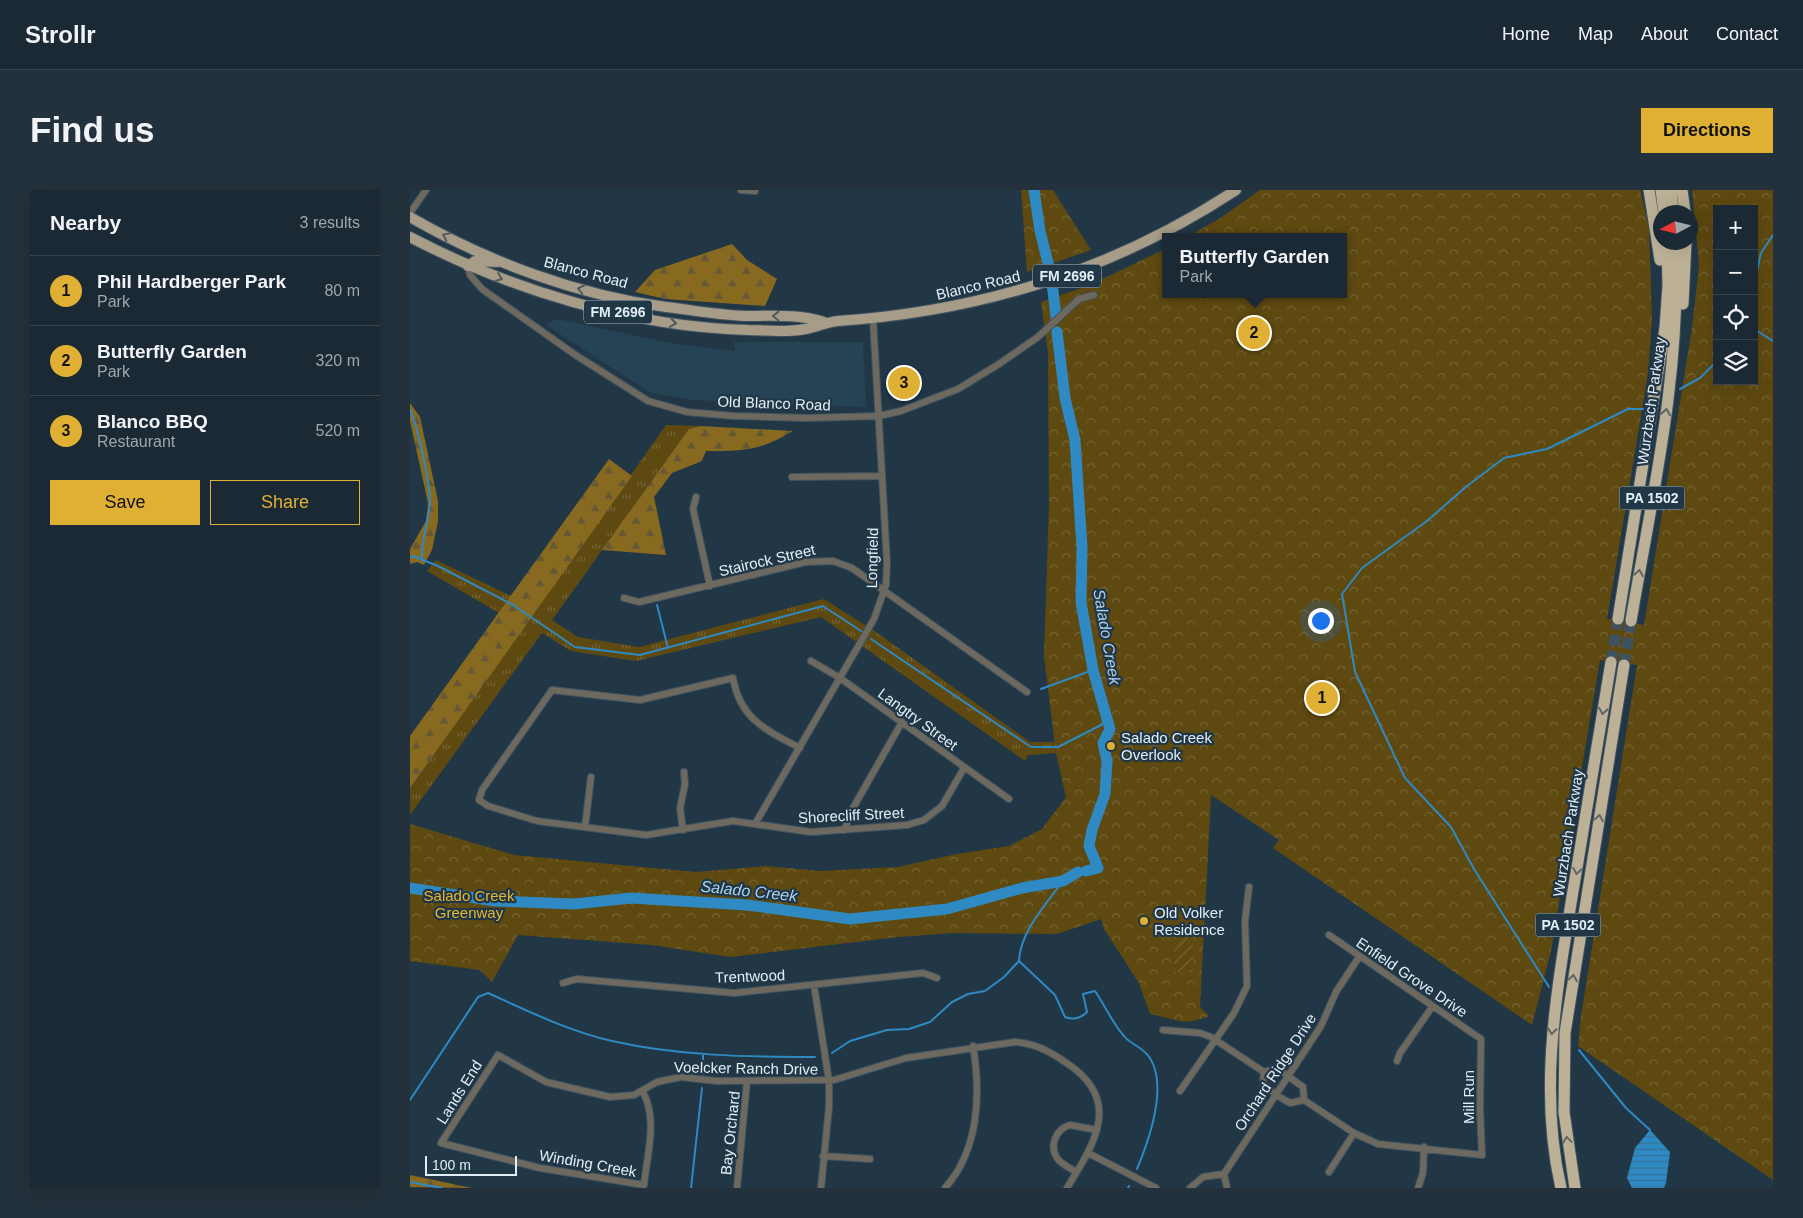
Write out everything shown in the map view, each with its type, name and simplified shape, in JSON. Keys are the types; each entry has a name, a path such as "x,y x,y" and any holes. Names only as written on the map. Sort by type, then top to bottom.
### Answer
{"highway":[{"path":"1649,190 1658,240 1665,328"},
{"path":"1661,190 1663,205"},
{"path":"1671,190 1672,205"},
{"path":"1682,190 1684,205"},
{"name":"Wurzbach Parkway","path":"1618,619 1665,328 1668,286 1667,250"},
{"name":"Wurzbach Parkway","path":"1632,621 1674,348 1675,250"},
{"path":"1674,348 1684,303 1686,250"},
{"name":"Wurzbach Parkway","path":"1561,1188 1550,1112 1551,1042 1559,981 1611,662"},
{"name":"Wurzbach Parkway","path":"1575,1188 1564,1112 1565,1033 1624,665"}],"main road":[{"name":"Blanco Road","path":"1164,233 1236,190"},
{"name":"Blanco Road","path":"410,217 501,262 574,287 664,307 743,316 805,316 824,322"},
{"name":"Blanco Road","path":"410,237 468,266 542,292 662,321 706,327 805,330 824,322 873,319 944,309 1023,290 1065,277 1162,234"},
{"path":"468,266 480,260 501,262"}],"street":[{"path":"410,212 426,190"},
{"path":"742,190 755,191"},
{"name":"Old Blanco Road","path":"468,266 470,276 482,289 574,354 648,401 687,412 734,416 878,416 921,405 980,377 1038,337 1079,299 1094,295"},
{"name":"Longfield","path":"755,824 874,619 885,591 887,562 873,319"},
{"path":"792,476 882,476"},
{"path":"696,497 693,509 710,586"},
{"name":"Stairock Street","path":"624,598 639,602 806,562 826,560 852,568 1027,692"},
{"name":"Langtry Street","path":"811,662 840,678 1009,799"},
{"name":"Shorecliff Street","path":"800,748 754,721 738,699 733,678 640,700 552,690 482,790 479,800 488,806 537,821 652,836 726,821 800,832 845,830 907,825 924,820 942,806 964,768"},
{"path":"845,830 850,815 902,722"},
{"path":"683,830 680,808 685,784 684,772"},
{"path":"585,826 592,777"},
{"path":"1180,1091 1217,1040 1238,1006 1247,986 1245,921 1249,887"},
{"name":"Enfield Grove Drive","path":"1329,935 1481,1039"},
{"name":"Orchard Ridge Drive","path":"1224,1174 1321,1026 1340,985 1359,957"},
{"name":"Trentwood","path":"563,983 576,979 734,993 923,973 937,978"},
{"path":"814,985 828,1081 829,1107 821,1188"},
{"path":"1397,1061 1400,1053 1432,1006"},
{"path":"1163,1030 1200,1033 1217,1040 1264,1072"},
{"name":"Mill Run","path":"1424,1147 1482,1155 1480,1101 1481,1039"},
{"name":"Voelcker Ranch Drive","path":"498,1055 546,1082 610,1097 643,1092 657,1082 670,1078 748,1081 828,1081 853,1076 906,1058 973,1046 1016,1042 1029,1043 1050,1051 1081,1073 1094,1090 1099,1105 1097,1130 1088,1153 1067,1188"},
{"path":"945,1188 960,1169 973,1137 976,1070 973,1046"},
{"name":"Lands End","path":"441,1143 498,1055"},
{"path":"1264,1072 1277,1068 1289,1075 1303,1087 1304,1100"},
{"path":"1264,1072 1263,1083 1276,1095 1290,1103 1304,1100 1354,1133 1388,1146 1424,1147 1423,1173 1418,1188"},
{"name":"Bay Orchard","path":"737,1188 748,1081"},
{"name":"Winding Creek","path":"441,1143 540,1168 644,1185 651,1118 650,1106 643,1092"},
{"path":"1076,1172 1056,1157 1053,1145 1057,1134 1070,1125 1097,1130"},
{"path":"1329,1172 1354,1133"},
{"path":"1088,1153 1156,1188"},
{"path":"823,1156 870,1159"},
{"path":"1190,1188 1203,1177 1224,1174 1227,1188"}],"shaded area":[{"path":"556,319 676,344 735,351 734,342 863,342 866,407 692,400 649,392 546,325"}],"green space":[{"path":"1021,190 1053,190 1091,250 1027,272"},
{"name":"Salado Creek Greenway","path":"1260,190 1640,190 1649,228 1652,319 1648,374 1607,619 1644,625 1692,328 1699,265 1698,205 1693,205 1692,190 1773,190 1773,1180 1578,1046 1581,1016 1637,665 1600,660 1551,951 1532,1025 1273,848 1279,840 1211,795 1200,1007 1209,1016 1192,1021 1180,1021 1150,1014 1139,983 1104,929 1101,919 1057,934 953,933 898,937 730,957 652,945 518,935 492,982 480,970 410,961 410,824 514,855 696,872 766,866 819,871 898,867 957,854 1009,846 1042,829 1066,797 1056,753 1044,656 1049,505 1048,352 1041,302 1090,285 1162,250 1162,298 1347,298 1347,233 1194,233 1219,219"},
{"path":"732,244 747,260 777,279 765,306 665,299 635,292 655,270"},
{"path":"410,403 420,417 438,501 438,521 432,550 424,565 417,562 410,564 410,549 426,521 428,503 410,421"},
{"path":"666,425 700,426 689,429 552,620 578,637 639,647 824,599 876,632 1030,742 1055,742 1056,753 1028,755 1025,761 821,617 636,661 571,651 542,633 410,815 410,788"},
{"path":"700,426 793,431 761,446 731,451 706,451 702,461 672,473 654,497 666,555 602,550 689,429"},
{"path":"609,459 632,476 410,788 410,736"},
{"path":"436,560 511,596 499,613 427,571"},
{"path":"1174,924 1193,924 1193,972 1174,972"},
{"path":"410,1175 472,1188 410,1187"}],"water":[{"path":"1650,1130 1670,1152 1666,1183 1664,1188 1632,1188 1627,1178 1635,1148"}],"waterway":[{"name":"Salado Creek","path":"1034,190 1040,231 1051,275 1056,316"},
{"path":"1758,266 1761,253 1773,235"},
{"name":"Salado Creek","path":"1057,332 1065,398 1075,440 1082,547 1081,602 1093,670 1110,729 1103,743 1107,761 1105,794 1092,830 1089,846 1098,868 1086,871"},
{"path":"1758,332 1773,341"},
{"path":"1680,389 1700,378 1713,365"},
{"path":"1549,987 1474,869 1451,827 1405,778 1355,672 1342,594 1362,568 1427,521 1467,486 1504,458 1547,449 1628,409 1643,409"},
{"path":"410,410 426,469 430,501 422,559"},
{"path":"410,557 413,556 438,566 513,605 575,647 640,655 823,606 861,631"},
{"path":"657,605 668,648"},
{"path":"871,639 1031,747 1058,747 1109,721"},
{"path":"1041,689 1093,670"},
{"name":"Salado Creek","path":"410,888 495,901 574,904 631,898 747,905 850,919 947,909 1022,888 1063,881 1078,872"},
{"path":"832,1053 850,1041 887,1030 909,1029 930,1022 952,1002 968,994 985,991 1004,977 1019,961 1020,950 1029,929 1063,881"},
{"path":"1019,961 1055,995 1065,1017 1074,1018 1085,1014 1087,1012 1083,994 1095,991 1120,1031 1150,1058 1155,1070 1157,1098 1147,1144 1137,1169"},
{"path":"410,1100 478,997 488,993 580,1032 637,1046 713,1055 815,1057"},
{"path":"1579,1050 1626,1108 1650,1130"},
{"path":"703,1055 703,1074"},
{"path":"691,1188 702,1088"},
{"path":"410,1182 442,1188"}],"tunnel":[{"path":"1611,662 1618,619"},
{"path":"1624,665 1631,621"}],"place":[{"name":"Butterfly Garden","path":"1254,333"},
{"name":"Blanco BBQ","path":"904,383"},
{"name":"Phil Hardberger Park","path":"1322,698"},
{"name":"Salado Creek Overlook","path":"1111,746"},
{"name":"Old Volker Residence","path":"1144,921"}]}
